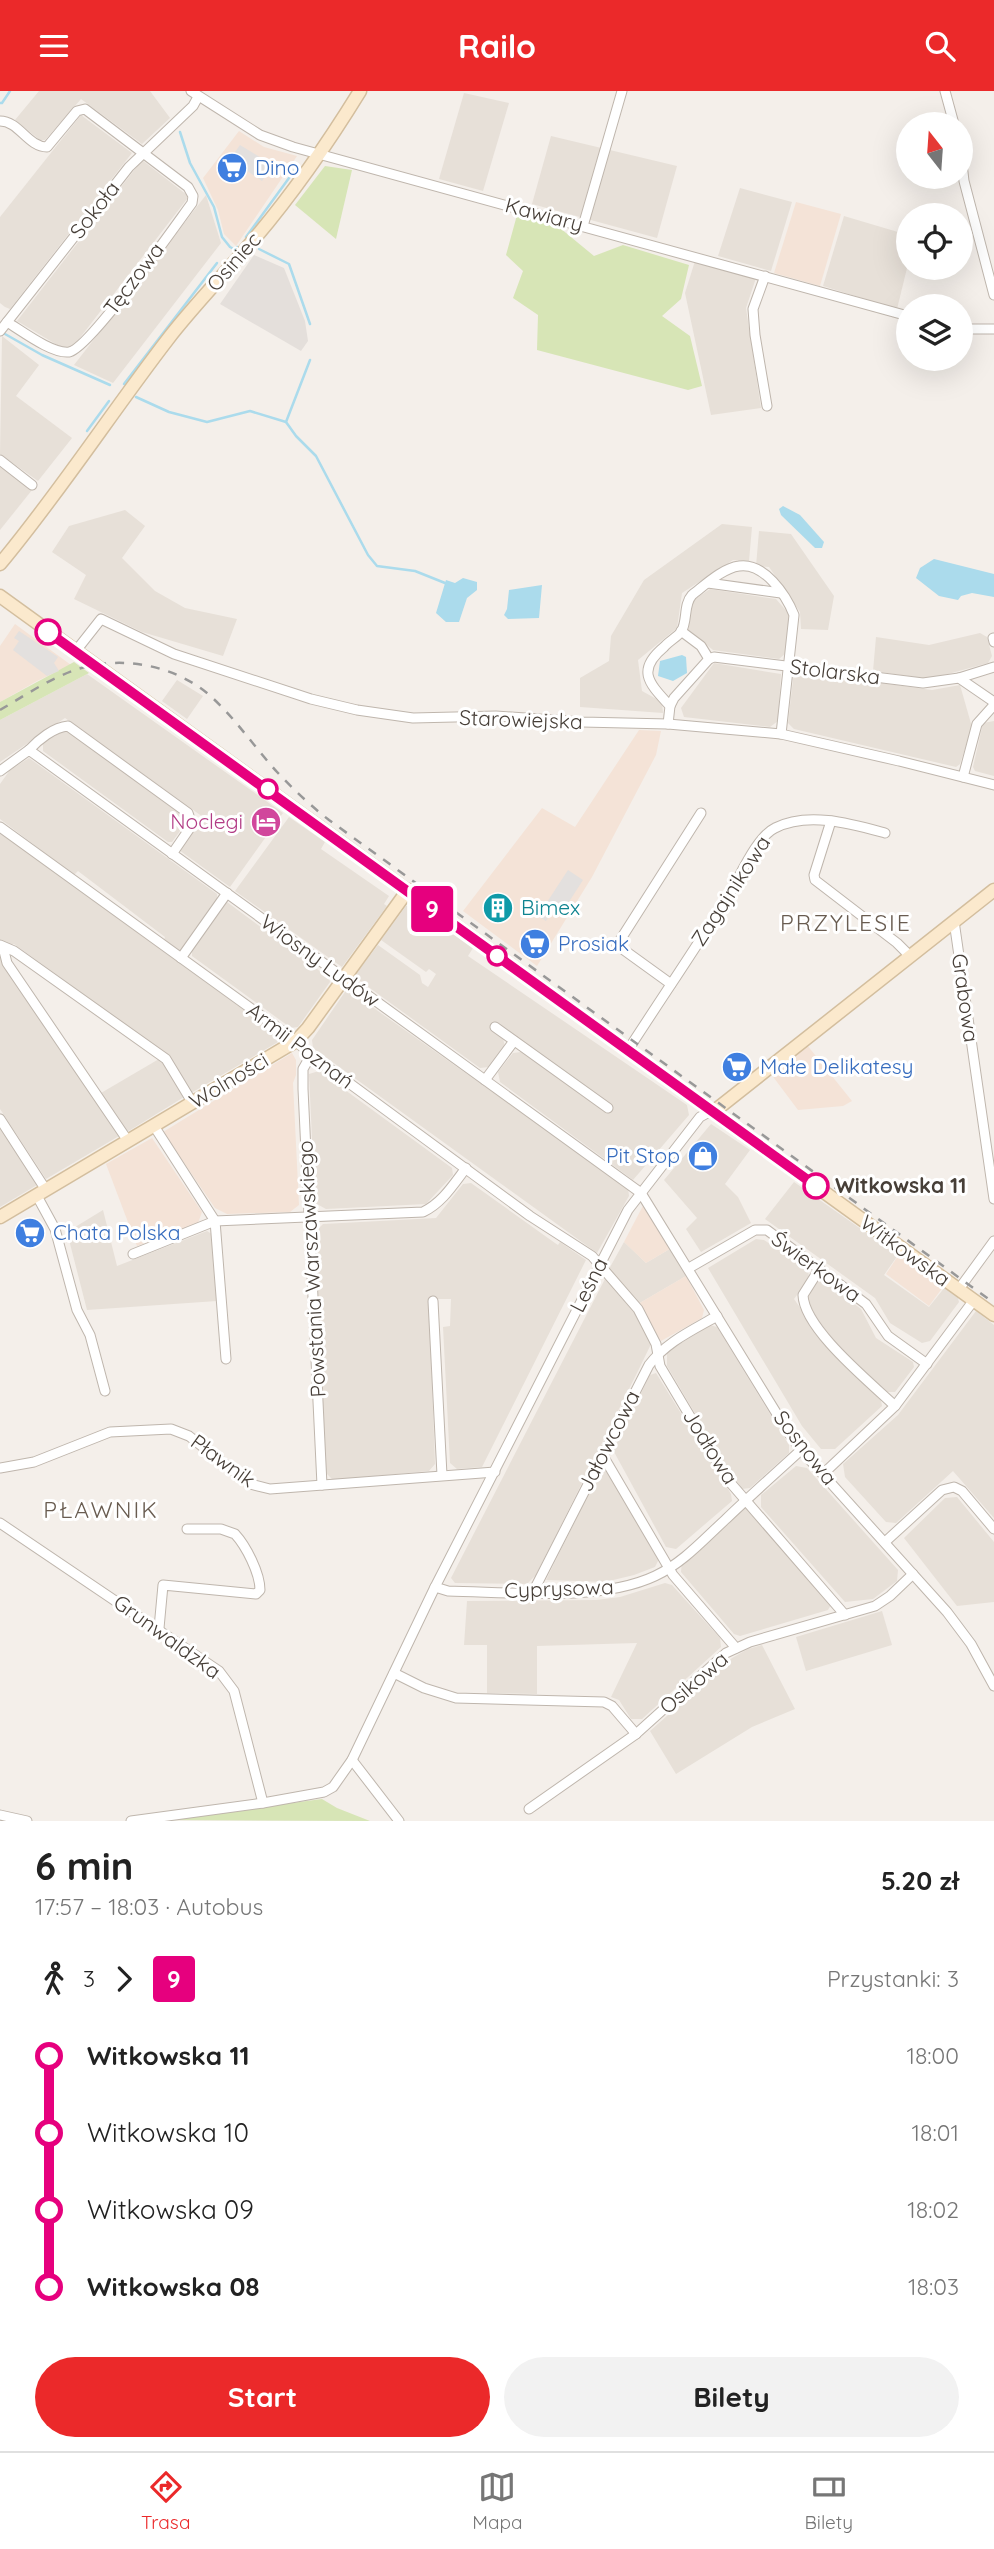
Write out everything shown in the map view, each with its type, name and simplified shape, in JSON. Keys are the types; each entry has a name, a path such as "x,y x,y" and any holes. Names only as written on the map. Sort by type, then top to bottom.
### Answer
{"street":[{"name":"Osiniec","path":"0,564 171,336 258,235 320,155 360,91"},
{"path":"583,226 622,91"},
{"path":"945,91 951,112"},
{"name":"Kawiary","path":"195,94 260,135 320,155 896,313"},
{"name":"Sokoła","path":"0,331 129,167 187,112 195,94"},
{"path":"0,121 5,120 41,147 47,147 77,111 83,109 143,153"},
{"name":"Tęczowa","path":"7,322 52,349 66,352 74,351 83,344 100,324 192,203 193,196 188,187 143,153"},
{"path":"966,189 994,295"},
{"path":"765,276 753,309 767,406"},
{"path":"973,329 994,329"},
{"name":"Osiniec","path":"0,552 80,449 101,428"},
{"path":"0,460 32,485"},
{"path":"670,706 652,685 647,670 655,654 681,631 687,599 735,567 745,566 761,571 771,579 794,615 781,734"},
{"path":"708,583 781,593"},
{"name":"Witkowska","path":"0,596 994,1315"},
{"name":"Starowiejska","path":"75,652 101,619 187,658 311,699 357,710 422,718 496,716 668,724 781,734 994,785"},
{"path":"668,724 674,698 709,659 701,646 681,631"},
{"name":"Stolarska","path":"709,659 714,657 923,683 959,678 994,667"},
{"path":"959,678 994,704 977,724 963,778"},
{"path":"0,771 61,726 68,726 188,813 192,825 172,854"},
{"name":"Wiosny Ludów","path":"29,750 641,1193"},
{"path":"671,983 617,945 701,813"},
{"path":"831,821 814,875 816,883 897,943 910,956"},
{"name":"Zagajnikowa","path":"628,1050 768,833 789,823 831,821 885,833"},
{"name":"Armii Poznań","path":"0,827 296,1041 311,1055 530,1216 600,1264"},
{"name":"Wolności","path":"0,1217 296,1041 408,890"},
{"name":"Leśna","path":"263,1803 324,1792 334,1787 352,1760 435,1587 628,1210 700,1117 718,1109 994,890"},
{"path":"181,958 227,893"},
{"name":"Grabowa","path":"954,921 994,1199"},
{"path":"1,946 14,951 166,1059 192,1103"},
{"path":"1,946 7,963 128,1141"},
{"path":"495,1027 608,1108"},
{"path":"485,1080 514,1041"},
{"name":"Powstania Warszawskiego","path":"311,1055 303,1069 303,1089 322,1485"},
{"path":"0,1119 42,1193 77,1310 90,1335 105,1391"},
{"path":"154,1126 215,1221 226,1359"},
{"path":"133,1254 215,1221 423,1212 434,1207 443,1198 466,1168"},
{"name":"Sosnowa","path":"641,1193 801,1450 962,1630 994,1686"},
{"name":"Świerkowa","path":"689,1268 760,1228 767,1230 866,1304 888,1336 927,1364"},
{"path":"959,1289 994,1241"},
{"name":"Jodłowa","path":"600,1264 638,1309 656,1344 660,1366 728,1480 845,1615"},
{"path":"820,1268 803,1295 804,1305 833,1346 895,1406"},
{"path":"823,1474 895,1406 974,1300"},
{"path":"433,1301 442,1475"},
{"name":"Jałowcowa","path":"533,1592 602,1454 656,1355 670,1343 717,1316"},
{"name":"Pławnik","path":"0,1468 34,1462 110,1432 171,1429 189,1436 233,1472 257,1487 276,1490 495,1472"},
{"name":"Cyprysowa","path":"435,1587 449,1591 533,1592 603,1591 632,1585 669,1568 691,1552 801,1450"},
{"path":"602,1454 669,1568 736,1648"},
{"path":"885,1542 942,1490 949,1487 962,1491 994,1529"},
{"name":"Grunwaldzka","path":"0,1523 219,1671 234,1691 263,1803"},
{"path":"159,1628 163,1585 256,1594 260,1590 255,1571 235,1534 222,1529 187,1529"},
{"name":"Osikowa","path":"529,1809 636,1734 726,1653 883,1601 913,1574"},
{"path":"394,1672 424,1688 456,1698 604,1703 612,1706 636,1734"},
{"path":"352,1760 399,1821"},
{"path":"131,1821 263,1803"},
{"path":"0,1815 27,1821"}],"shaded area":[{"path":"39,91 150,91 170,118 142,144 81,99 45,140 40,140 15,120"},
{"path":"464,93 509,103 483,191 439,179"},
{"path":"81,115 132,153 10,309 0,303 0,217"},
{"path":"239,131 264,147 297,156 236,246 224,234 218,210 203,178"},
{"path":"551,136 677,166 657,238 532,204"},
{"path":"240,145 273,165 262,181 230,159"},
{"path":"142,160 187,195 187,199 69,352 17,321"},
{"path":"740,188 792,202 771,271 718,256"},
{"path":"206,195 221,243 113,383 74,365"},
{"path":"796,202 841,214 820,286 774,273"},
{"path":"844,216 896,231 896,280 904,280 901,294 896,294 896,309 823,286"},
{"path":"254,255 284,268 305,321 308,341 301,351 220,304"},
{"path":"695,261 756,278 746,308 761,408 711,415 685,293"},
{"path":"2,336 39,365 16,396 72,438 38,481 0,454"},
{"path":"0,467 32,490 0,530"},
{"path":"125,510 145,526 122,558 155,591 185,608 237,619 223,656 142,632 74,599 86,575 52,552 69,526"},
{"path":"722,524 752,527 749,561 733,560 682,593 677,628 638,660 642,691 662,702 663,713 580,707 580,678 609,661 611,636 644,580"},
{"path":"759,531 791,534 834,596 828,630 801,629 800,612 769,567 756,566"},
{"path":"710,589 776,599 790,615 786,653 779,659 713,650 688,630 692,601"},
{"path":"15,624 71,665 0,702 0,646"},
{"path":"19,631 58,657 54,663 59,671 47,676 13,650 19,641 14,638"},
{"path":"980,633 987,637 992,656 988,663 930,679 873,671 876,637 929,645"},
{"path":"714,663 781,674 778,721 770,727 684,717 681,708"},
{"path":"794,671 932,690 960,685 972,727 960,764 956,767 794,729 788,723"},
{"path":"87,674 283,813 230,887 179,850 203,817 65,718 0,762 0,720"},
{"path":"177,680 203,696 187,719 162,701"},
{"path":"994,721 994,776 975,771 973,767 983,723"},
{"path":"66,729 187,817 188,820 172,842 168,842 43,751 43,743"},
{"path":"639,730 661,731 656,755 592,877 537,966 463,911 542,808 575,827"},
{"path":"29,758 217,894 217,900 180,952 164,940 165,937 78,871 74,875 0,819 0,784 10,770"},
{"path":"289,817 325,842 321,849 389,896 384,904 387,906 342,967 235,891"},
{"path":"0,833 280,1036 278,1042 191,1093 169,1056 14,944 3,945 0,942"},
{"path":"568,870 583,880 565,908 557,903 546,921 538,916"},
{"path":"227,902 329,978 330,982 298,1027 291,1028 192,956 192,950"},
{"path":"412,905 473,948 468,956 687,1105 689,1115 633,1180 500,1082 498,1072 513,1053 521,1052 607,1112 611,1105 496,1024 491,1029 503,1038 505,1047 489,1067 480,1068 356,978 355,975 378,945 420,975 422,983 428,987 436,974 429,969 426,972 381,940 406,906"},
{"path":"0,958 119,1136 46,1179 0,1109"},
{"path":"347,989 628,1188 629,1196 597,1253 313,1048 312,1040"},
{"path":"807,1045 852,1101 843,1106 798,1110 771,1074"},
{"path":"292,1053 296,1060 293,1083 299,1205 290,1212 227,1214 215,1208 163,1132"},
{"path":"159,1059 163,1061 184,1097 127,1132 101,1093"},
{"path":"319,1071 452,1168 453,1175 426,1204 326,1209 315,1203 309,1074"},
{"path":"711,1124 750,1150 725,1184 738,1197 751,1223 701,1252 686,1229 697,1218 664,1180"},
{"path":"0,1128 37,1185 0,1207"},
{"path":"152,1138 202,1212 198,1223 137,1246 106,1164"},
{"path":"794,1182 898,1255 884,1275 929,1307 945,1287 957,1295 959,1302 930,1341 922,1343 890,1323 875,1298 765,1219"},
{"path":"471,1183 555,1243 558,1245 560,1242 586,1260 482,1467 457,1469 450,1463 443,1327 450,1326 451,1299 429,1299 435,1464 429,1471 333,1480 326,1473 315,1232 323,1224 436,1218 463,1184"},
{"path":"646,1200 673,1247 646,1263 624,1242"},
{"path":"103,1210 117,1266 207,1231 213,1235 217,1301 87,1310 67,1232"},
{"path":"756,1239 764,1240 808,1269 809,1279 794,1299 820,1336 881,1400 882,1406 835,1449 821,1449 802,1426 708,1268"},
{"path":"624,1242 646,1263 673,1247 686,1276 638,1304 609,1269"},
{"path":"898,1256 943,1287 929,1306 886,1274"},
{"path":"686,1276 704,1310 702,1318 661,1341 638,1304"},
{"path":"606,1277 635,1309 652,1342 638,1371 536,1575 527,1584 455,1583 451,1578"},
{"path":"824,1281 861,1309 876,1338 913,1362 914,1367 895,1392 887,1392 841,1349 820,1323 806,1299 817,1282"},
{"path":"976,1311 994,1325 994,1518 953,1471 896,1523 886,1522 845,1477 843,1464 898,1415"},
{"path":"710,1325 717,1327 789,1445 789,1453 750,1488 742,1489 667,1366 667,1352"},
{"path":"656,1373 731,1494 732,1501 676,1549 666,1547 613,1450 650,1375"},
{"path":"796,1466 807,1468 898,1570 897,1581 873,1599 845,1602 761,1507 761,1495"},
{"path":"606,1470 659,1559 655,1567 605,1582 546,1580 599,1472"},
{"path":"957,1497 994,1542 994,1602 957,1606 904,1538 945,1498"},
{"path":"748,1505 832,1603 828,1610 740,1636 734,1634 681,1572 682,1561"},
{"path":"665,1583 672,1585 720,1638 721,1647 642,1719 631,1719 619,1700 611,1697 637,1643 537,1646 537,1694 487,1693 487,1645 464,1645 467,1601 596,1600 620,1597"},
{"path":"882,1611 892,1645 806,1671 796,1637"},
{"path":"762,1645 795,1709 752,1727 676,1774 650,1731 732,1658"}],"green space":[{"path":"325,166 352,170 336,239 295,205"},
{"path":"517,215 560,228 594,256 623,245 689,265 681,299 662,316 690,336 702,386 688,390 537,350 538,315 513,298 523,271 506,255"},
{"path":"74,662 89,673 0,720 0,702"},
{"path":"322,1799 370,1821 164,1820"}],"water":[{"path":"783,506 800,515 824,542 822,548 815,548 781,515 779,509"},
{"path":"934,559 994,574 994,597 972,593 961,596 958,600 939,596 916,578 920,568"},
{"path":"463,578 477,582 477,590 467,598 459,622 446,622 436,613 446,580 455,583"},
{"path":"542,585 539,618 508,619 504,615 509,590"},
{"path":"682,655 686,657 687,673 673,681 658,676 660,661"}],"waterway":[{"path":"0,103 10,91"},
{"path":"180,132 190,163 214,207 222,237 230,247 236,250 237,247"},
{"path":"246,237 297,167"},
{"path":"259,249 289,264 310,324"},
{"path":"124,384 217,263"},
{"path":"5,334 42,355 110,385"},
{"path":"310,360 286,422 316,456 368,555 377,566 415,571 445,583"},
{"path":"136,397 169,412 207,422 250,411 286,422"},
{"path":"87,431 109,401"}],"railway":[{"path":"0,710 56,678 92,665 144,665 161,669 193,683 217,702 278,773 329,820 994,1303"}],"bus line":[{"name":"9","path":"48,632 816,1186"}],"place":[{"name":"Dino","path":"232,168"},
{"name":"Noclegi","path":"266,822"},
{"name":"Bimex","path":"498,908"},
{"name":"Prosiak","path":"535,944"},
{"name":"Małe Delikatesy","path":"737,1067"},
{"name":"Pit Stop","path":"703,1156"},
{"name":"Witkowska 11","path":"816,1186"},
{"name":"Chata Polska","path":"30,1233"}],"district":[{"name":"PRZYLESIE","path":"846,923"},
{"name":"PŁAWNIK","path":"101,1510"}]}
